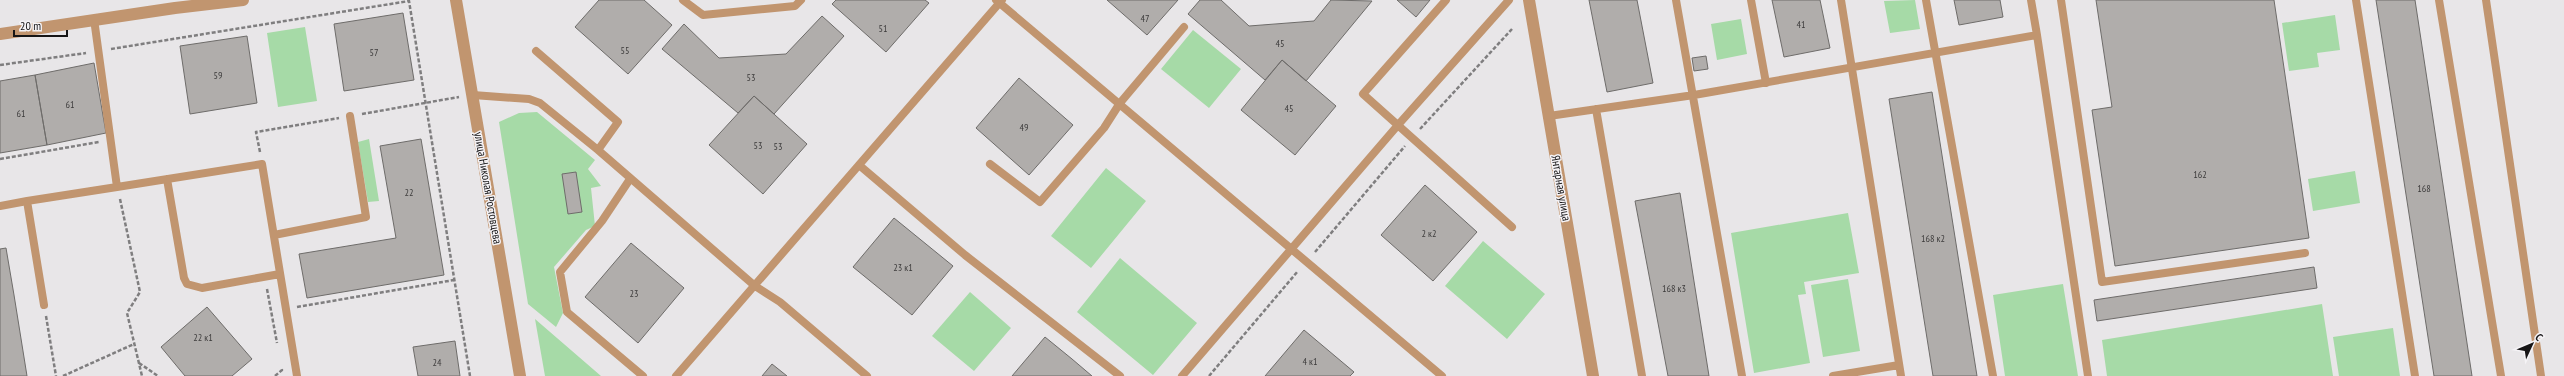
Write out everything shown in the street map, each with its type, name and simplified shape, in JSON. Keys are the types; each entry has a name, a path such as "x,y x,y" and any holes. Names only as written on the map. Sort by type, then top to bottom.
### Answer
{"street":[{"path":"0,34 243,0"},
{"name":"улица Николая Ростовцева","path":"456,0 520,376"},
{"name":"Янтарная улица","path":"1529,0 1593,376"}],"lane":[{"path":"683,0 702,15 795,6 801,0"},
{"path":"1446,0 1363,94 1512,227"},
{"path":"1182,376 1291,248 1509,0"},
{"path":"1676,0 1694,95 1742,376"},
{"path":"1751,0 1766,82"},
{"path":"1841,0 1901,376"},
{"path":"1926,0 1993,376"},
{"path":"2031,0 2088,376"},
{"path":"2061,0 2102,282 2305,253"},
{"path":"2356,0 2416,376"},
{"path":"2439,0 2501,376"},
{"path":"2486,0 2541,376"},
{"path":"676,376 999,1 1442,376"},
{"path":"94,20 117,187"},
{"path":"990,164 1040,202 1104,128 1120,103 1184,27"},
{"path":"1549,116 1694,95 2037,35"},
{"path":"536,51 618,122 598,150"},
{"path":"472,95 529,99 540,102 598,150 755,286 780,302 867,376"},
{"path":"1596,108 1642,376"},
{"path":"274,235 366,217 350,116"},
{"path":"0,206 262,164 297,376"},
{"path":"859,165 965,255 1120,376"},
{"path":"167,179 184,278 187,284 202,288 280,274"},
{"path":"630,179 602,221 560,272 567,312 643,376"},
{"path":"27,201 44,305"},
{"path":"1833,376 1899,365"}],"path":[{"path":"0,65 98,52 409,1 470,376"},
{"path":"1209,376 1412,138 1512,29"},
{"path":"0,159 111,140"},
{"path":"117,187 140,292 127,313 142,376"},
{"path":"265,277 278,347"},
{"path":"286,310 454,280"},
{"path":"44,305 56,376"},
{"path":"64,376 134,344"},
{"path":"139,363 158,376"},
{"path":"275,376 282,370 280,363"}],"green space":[{"path":"1915,0 1920,29 1890,33 1884,1"},
{"path":"2335,15 2340,50 2317,53 2319,67 2289,71 2282,23"},
{"path":"1741,19 1747,54 1717,60 1711,24"},
{"path":"305,27 317,101 278,107 267,33"},
{"path":"1193,30 1241,69 1209,108 1161,69"},
{"path":"537,112 595,160 588,169 601,186 591,188 595,226 586,230 554,267 563,313 556,327 528,304 499,122 519,113"},
{"path":"369,139 379,201 368,202 358,142"},
{"path":"1106,168 1146,201 1091,268 1051,236"},
{"path":"2355,171 2360,203 2313,211 2308,179"},
{"path":"1848,213 1859,273 1804,282 1806,294 1798,295 1810,363 1754,373 1731,233"},
{"path":"1483,241 1545,294 1507,339 1445,286"},
{"path":"1120,258 1197,323 1153,375 1077,312"},
{"path":"1848,279 1860,351 1823,357 1811,285"},
{"path":"2063,284 2078,376 2005,376 1993,295"},
{"path":"970,292 1011,328 974,371 932,336"},
{"path":"2322,304 2333,376 2107,376 2102,340"},
{"path":"535,319 601,376 545,376"},
{"path":"2393,328 2400,376 2339,376 2333,337"}],"building":[{"path":"599,0 644,0 672,25 628,74 575,27"},
{"path":"836,0 925,0 929,3 886,52 832,4"},
{"path":"1107,0 1178,0 1147,35"},
{"path":"1200,0 1221,0 1249,26 1314,21 1331,0 1372,1 1306,81 1282,60 1265,80 1188,14"},
{"path":"1397,0 1430,0 1416,17"},
{"path":"1589,0 1637,0 1653,83 1607,92"},
{"path":"1772,0 1820,0 1830,48 1784,57"},
{"path":"1954,0 2000,0 2003,17 1959,25"},
{"path":"2096,0 2274,0 2309,238 2115,266 2092,110 2112,107"},
{"path":"2376,0 2415,0 2472,376 2434,376"},
{"path":"403,13 414,80 344,91 334,24"},
{"path":"822,16 844,36 774,114 754,96 738,113 662,49 684,24 719,58 786,54"},
{"path":"247,36 257,103 190,114 180,46"},
{"path":"1706,56 1708,69 1694,71 1692,58"},
{"path":"1282,60 1336,106 1295,155 1241,110"},
{"path":"94,63 106,133 47,145 35,75"},
{"path":"35,75 47,145 0,153 0,81"},
{"path":"1019,78 1073,125 1029,175 976,128"},
{"path":"1932,92 1977,376 1933,376 1889,99"},
{"path":"754,96 807,144 763,194 709,145"},
{"path":"421,139 444,275 307,298 299,254 396,238 380,146"},
{"path":"576,172 582,212 568,214 562,174"},
{"path":"1425,185 1477,232 1433,281 1381,235"},
{"path":"1680,193 1709,376 1668,376 1635,201"},
{"path":"894,218 953,266 912,315 853,267"},
{"path":"631,243 684,288 638,343 585,297"},
{"path":"6,248 27,376 0,376 0,249"},
{"path":"2314,267 2317,288 2097,321 2094,300"},
{"path":"207,307 252,359 232,376 185,376 161,347"},
{"path":"1304,330 1354,372 1350,376 1265,376"},
{"path":"1045,337 1072,359 1092,376 1012,376"},
{"path":"455,341 460,376 418,376 413,347"},
{"path":"772,364 787,376 762,376"}]}
